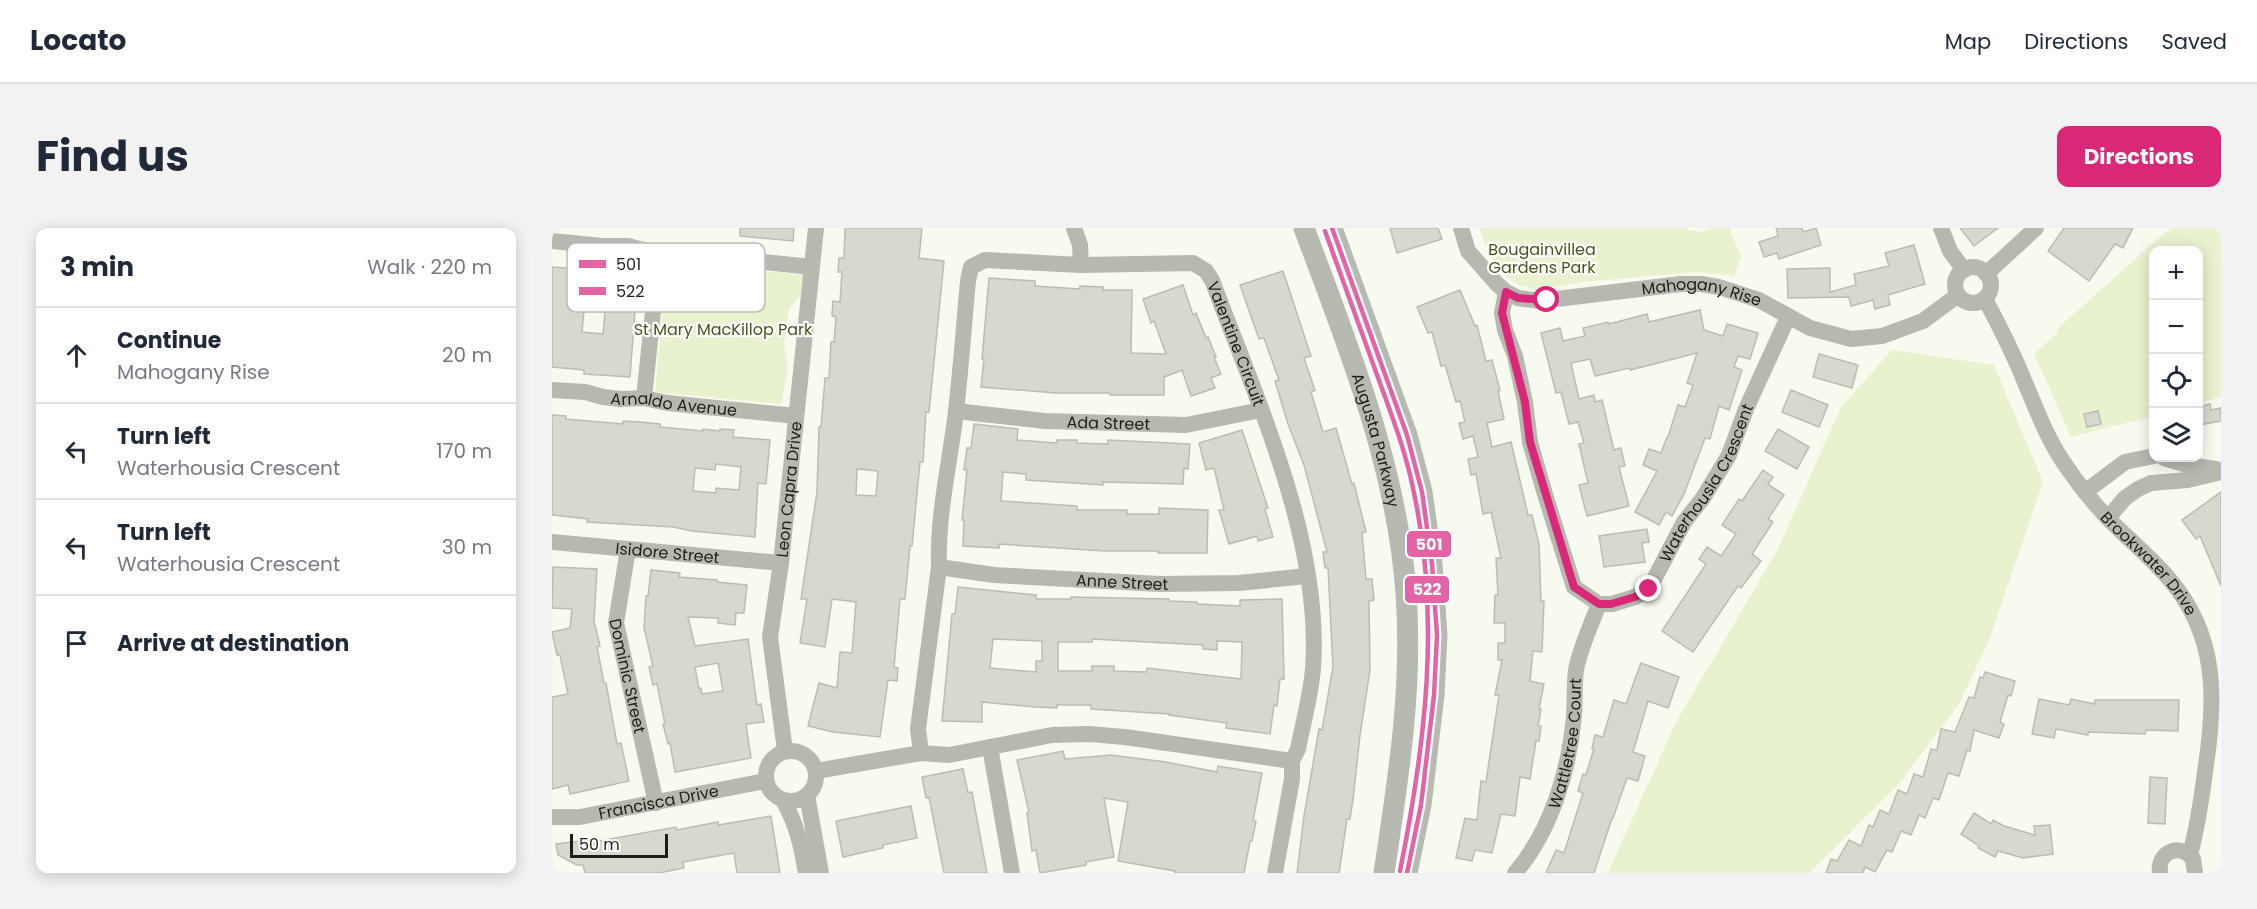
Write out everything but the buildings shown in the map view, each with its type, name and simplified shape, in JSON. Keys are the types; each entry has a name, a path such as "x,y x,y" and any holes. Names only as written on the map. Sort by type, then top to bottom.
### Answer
{"main road":[{"name":"Augusta Parkway","path":"1304,228 1370,414 1388,476 1400,542 1406,604 1406,707 1399,776 1384,873"},
{"name":"Augusta Parkway","path":"1332,228 1407,435 1422,492 1432,564 1437,635 1434,695 1421,805 1407,873"}],"street":[{"name":"Leon Capra Drive","path":"785,751 770,637 781,563 816,228"},
{"path":"1074,228 1080,245 1081,265"},
{"path":"1461,228 1468,250 1506,292 1502,313 1520,379 1535,462 1574,587 1599,604"},
{"path":"1941,228 1950,251 1964,270"},
{"path":"1986,273 2036,228"},
{"path":"552,241 572,243"},
{"name":"Valentine Circuit","path":"921,753 918,729 939,567 938,548 956,411 971,267 985,260 1081,265 1193,263 1206,271 1212,280 1261,410 1283,474 1311,598 1313,668 1298,749 1292,761 1292,779 1275,873"},
{"path":"765,262 811,267"},
{"path":"1976,268 1986,273 1990,289 1985,299 1974,303 1958,296 1956,279 1964,270 1976,268"},
{"name":"Mahogany Rise","path":"1506,292 1518,298 1540,301 1681,284 1701,284 1719,287 1759,300 1810,328 1851,339 1882,336 1923,321 1958,296"},
{"name":"Brookwater Drive","path":"1985,299 2008,342 2049,439 2085,492 2172,582 2192,612 2205,645 2212,681 2212,724 2199,820 2190,855"},
{"path":"644,398 653,312"},
{"name":"Waterhousia Crescent","path":"1599,604 1611,604 1635,597 1649,589 1684,522 1703,498 1729,455 1746,410 1788,316"},
{"name":"Arnaldo Avenue","path":"552,390 796,416"},
{"name":"Ada Street","path":"956,411 1044,421 1186,426 1261,410"},
{"path":"2085,492 2125,462 2149,457"},
{"path":"2177,462 2221,471"},
{"path":"2108,518 2125,498 2151,483 2188,480 2221,471"},
{"name":"Isidore Street","path":"552,542 781,563"},
{"name":"Dominic Street","path":"627,549 616,623 656,803"},
{"name":"Anne Street","path":"939,567 994,575 1160,584 1239,583 1307,576"},
{"name":"Wattletree Court","path":"1515,873 1530,856 1549,818 1563,776 1574,718 1576,669 1599,604"},
{"path":"816,771 921,753 949,755 1052,735 1089,734 1292,761"},
{"path":"990,747 1012,873"},
{"path":"785,751 795,751 805,755 812,762 816,771 815,784 807,795 796,801 783,800 771,793 765,781 766,768 773,757 785,751"},
{"name":"Francisca Drive","path":"552,817 580,817 765,781"},
{"path":"807,795 820,873"},
{"path":"783,800 794,820 806,873"},
{"path":"2160,873 2160,863 2167,853 2179,849 2190,855 2195,864 2195,873"}],"green space":[{"name":"Bougainvillea Gardens Park","path":"1479,228 1683,228 1698,232 1729,228 1741,256 1734,276 1696,272 1583,282 1538,290 1519,285 1499,271 1488,252"},
{"path":"2173,228 2221,228 2221,397 2203,402 2203,246 2150,246"},
{"path":"2149,247 2149,417 2071,437 2034,354 2058,332 2057,329"},
{"name":"St Mary MacKillop Park","path":"765,271 804,275 803,293 789,308 784,344 788,368 781,404 655,392 662,312 765,312"},
{"path":"1892,350 1994,365 2043,482 1990,638 1959,704 1897,786 1809,873 1608,873 1675,724 1778,549 1841,407"}],"transit line":[{"name":"501","path":"1332,228 1407,435 1422,492 1432,564 1437,635 1434,695 1421,805 1407,873"},
{"name":"522","path":"1325,231 1402,447 1411,477 1422,540 1427,588 1428,635 1423,730 1400,871"}],"route":[{"path":"1547,300 1518,298 1506,292 1502,313 1505,330 1515,356 1525,402 1530,442 1574,587 1599,604 1611,604 1635,597 1649,589"}]}
